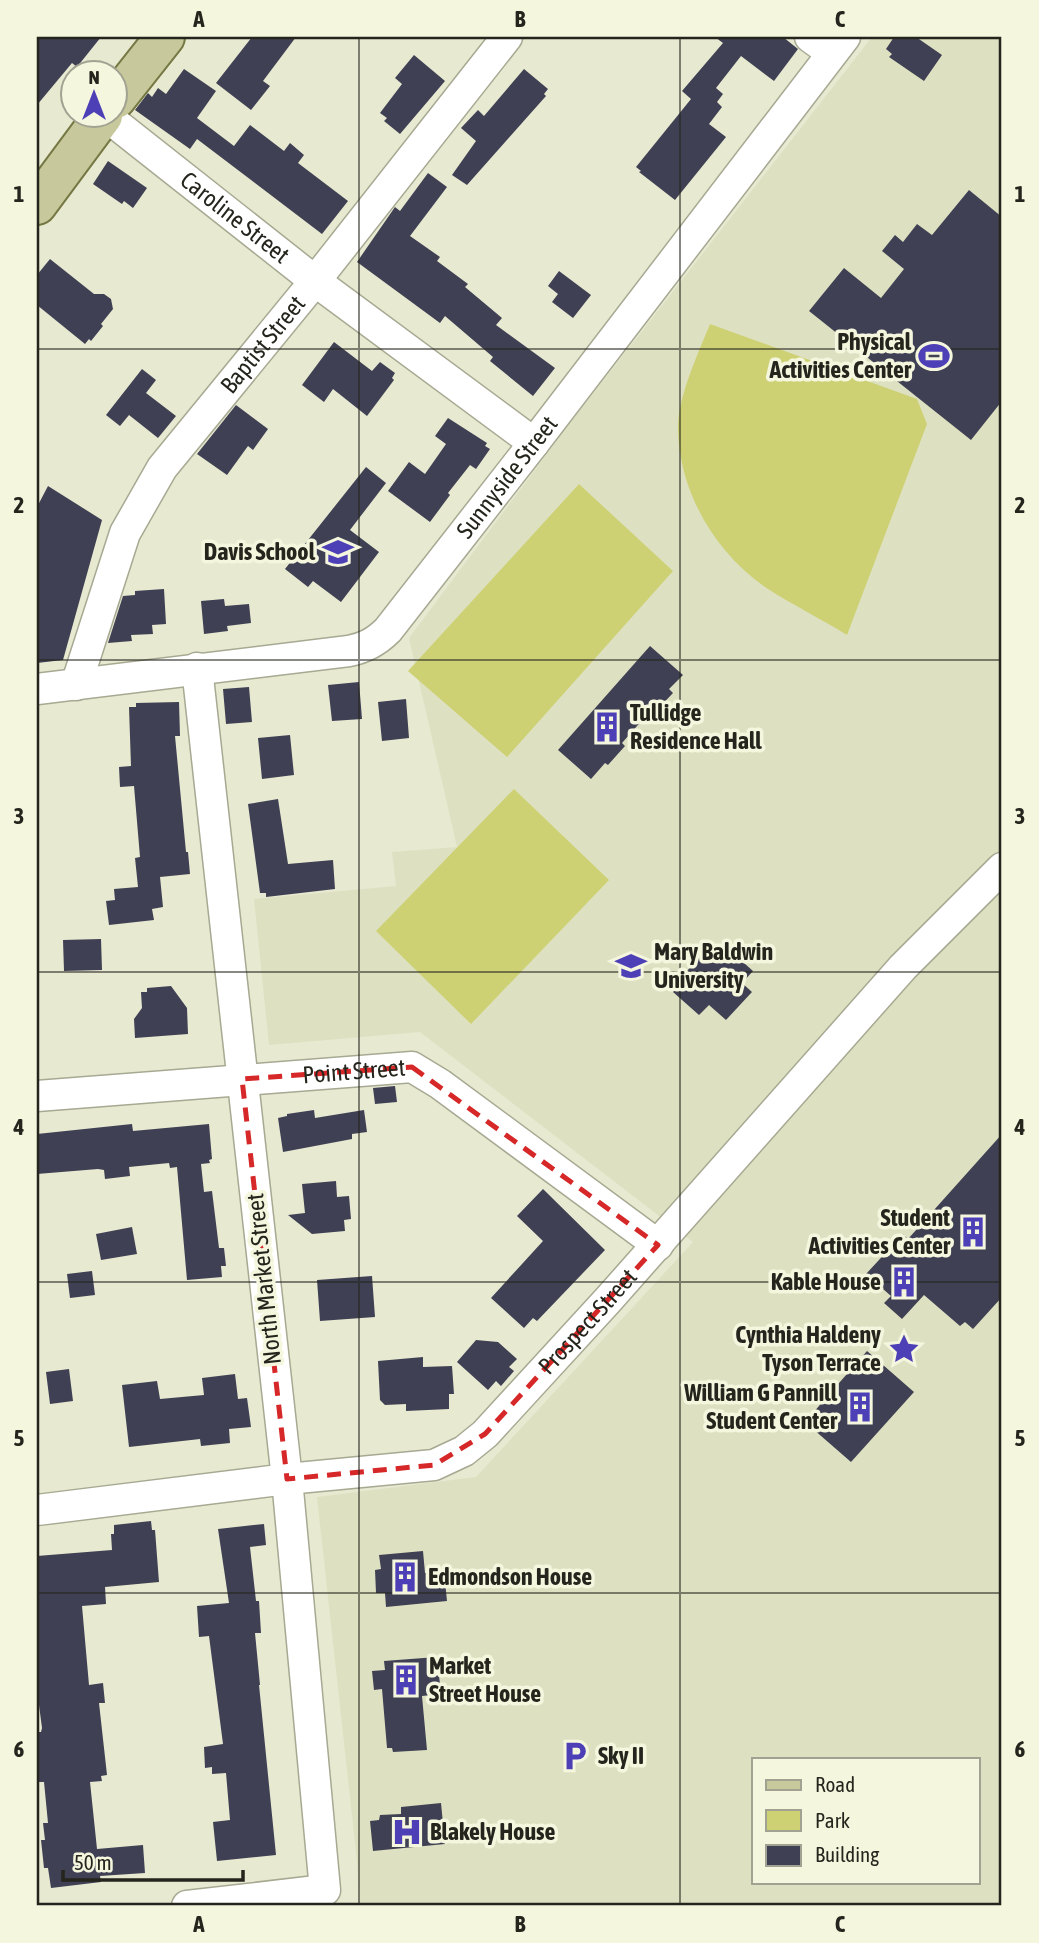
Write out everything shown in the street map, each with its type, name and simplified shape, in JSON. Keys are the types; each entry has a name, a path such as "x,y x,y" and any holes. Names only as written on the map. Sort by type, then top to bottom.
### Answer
{"main road":[{"path":"130,81 165,37"},
{"path":"37,205 93,130"}],"street":[{"name":"Baptist Street","path":"76,685 125,533 162,468 315,281 507,37"},
{"name":"Sunnyside Street","path":"37,689 349,651 361,649 376,641 388,630 534,443 829,42"},
{"name":"Caroline Street","path":"122,130 315,281 534,443"},
{"name":"North Market Street","path":"187,1906 325,1890 287,1479 197,668"},
{"name":"Prospect Street","path":"37,1510 287,1479 434,1465 464,1451 485,1434 658,1245 903,967 1002,868"},
{"name":"Point Street","path":"37,1096 411,1067 440,1084 658,1245"}],"highlighted area":[{"path":"412,1067 658,1245 485,1434 434,1465 287,1479 242,1079"}],"shaded area":[{"name":"Mary Baldwin University","path":"872,37 1002,37 1002,1906 359,1906 357,1861 317,1497 476,1477 693,1242 420,1032 269,1045 254,899 396,886 392,852 457,847 409,638 567,427"}],"green space":[{"path":"710,324 917,399 927,424 847,635 749,575 717,540 694,499 680,454 679,418 689,376"},
{"path":"579,484 673,571 507,757 408,671"},
{"path":"514,789 609,880 471,1024 376,931"}],"building":[{"path":"37,37 101,37 83,60 60,60 60,77 37,105"},
{"path":"252,37 296,37 263,81 270,86 251,110 216,83"},
{"path":"715,37 783,37 798,49 774,81 741,56 716,88 723,94 717,102 722,107 709,124 726,137 675,200 636,167 691,99 682,91 723,43"},
{"path":"894,37 916,37 942,55 924,81 889,57 892,54 886,49"},
{"path":"414,55 445,81 400,134 384,121 387,118 380,113 402,84 395,78"},
{"path":"184,69 216,91 197,118 234,146 250,125 284,151 290,143 304,155 298,163 348,201 322,234 197,139 190,149 135,110 148,93 152,97 158,88 166,94"},
{"path":"524,69 548,89 544,94 546,96 467,185 452,175 476,141 461,128 478,110 484,116"},
{"path":"108,161 147,188 133,208 124,201 122,204 93,184"},
{"path":"428,173 447,187 410,236 440,257 437,261 468,284 465,287 502,318 496,325 555,368 533,396 490,361 493,357 445,316 440,323 357,262 395,207 400,211"},
{"name":"Physical Activities Center","path":"969,190 1002,217 1002,401 971,440 809,311 844,268 881,298 904,269 882,251 895,235 903,242 917,224 932,235"},
{"path":"50,259 94,294 104,294 111,299 113,309 91,341 89,339 85,344 37,305 37,275"},
{"path":"559,271 591,295 573,318 552,302 558,294 548,286"},
{"path":"334,342 372,371 380,362 395,373 392,378 394,380 367,416 333,389 324,402 302,385"},
{"path":"142,369 156,380 146,393 176,416 158,438 129,415 120,426 106,415"},
{"path":"236,405 268,429 253,450 248,446 227,475 197,454"},
{"path":"448,418 487,443 485,446 490,449 476,469 470,465 430,522 388,491 409,462 425,474 446,444 435,436"},
{"path":"366,467 386,483 350,530 379,552 341,602 313,581 308,587 285,569"},
{"path":"48,486 102,520 63,660 37,663 37,507"},
{"path":"164,589 166,624 152,625 153,634 131,635 132,641 108,643 123,596 135,595 135,591"},
{"path":"224,599 225,606 249,604 251,623 227,626 228,631 204,634 201,601"},
{"name":"Tullidge Residence Hall","path":"650,646 683,675 669,689 673,693 656,711 652,709 622,743 625,746 591,779 558,750"},
{"path":"359,682 362,719 332,721 328,685"},
{"path":"249,687 252,722 226,724 223,689"},
{"path":"406,699 409,738 382,741 378,702"},
{"path":"179,702 180,736 175,736 190,874 160,877 163,907 152,909 154,920 109,925 106,901 115,900 114,889 138,887 135,858 140,857 134,786 120,787 119,767 131,766 129,707 136,707 136,703"},
{"path":"290,735 294,775 262,779 258,738"},
{"path":"278,799 288,864 333,860 335,889 266,897 266,893 260,893 248,804"},
{"path":"101,939 102,970 64,971 63,940"},
{"path":"726,947 753,971 742,983 752,992 726,1020 709,1005 699,1015 673,992 679,986 677,982 706,950 715,958"},
{"path":"171,986 187,1008 188,1034 135,1038 134,1019 142,1008 141,992 147,992 147,988"},
{"path":"395,1086 397,1102 375,1104 373,1088"},
{"path":"314,1110 315,1118 364,1110 367,1132 352,1134 352,1139 283,1152 278,1118"},
{"path":"132,1124 133,1131 209,1124 212,1159 209,1160 210,1163 201,1164 204,1192 212,1191 219,1248 224,1248 226,1266 221,1266 222,1277 187,1280 177,1167 170,1168 169,1163 129,1167 130,1176 105,1179 104,1170 98,1169 37,1174 37,1134"},
{"name":"Student Activities Center","path":"1002,1134 1002,1297 973,1329 965,1322 960,1326 924,1295 902,1319 884,1303 891,1296 866,1274 903,1234 908,1239"},
{"path":"336,1181 337,1197 349,1196 351,1219 344,1220 345,1231 312,1234 288,1215 305,1213 302,1184"},
{"path":"543,1189 605,1250 537,1321 533,1318 524,1328 491,1298 543,1241 517,1216"},
{"path":"132,1227 137,1254 101,1260 96,1234"},
{"path":"92,1271 95,1295 70,1298 67,1274"},
{"path":"372,1276 375,1317 320,1321 317,1280"},
{"path":"476,1340 498,1342 517,1359 509,1367 514,1371 501,1386 496,1381 488,1390 457,1362"},
{"name":"William G Pannill Student Center","path":"867,1351 914,1392 851,1462 805,1422"},
{"path":"423,1357 423,1367 452,1366 454,1394 449,1394 449,1409 406,1411 406,1404 385,1405 380,1400 378,1361"},
{"path":"69,1369 73,1401 50,1404 46,1372"},
{"path":"235,1374 238,1399 247,1398 251,1427 229,1429 230,1443 201,1446 200,1439 129,1447 122,1385 157,1381 160,1399 204,1395 202,1378"},
{"path":"151,1521 152,1530 155,1530 159,1582 105,1587 106,1604 82,1606 89,1685 103,1683 105,1703 99,1703 107,1775 101,1776 102,1781 90,1782 97,1849 143,1845 145,1873 100,1876 101,1882 51,1888 48,1868 44,1868 41,1840 45,1840 43,1823 48,1823 44,1782 37,1782 37,1732 41,1732 42,1728 37,1690 37,1556 112,1550 111,1534 114,1534 114,1525"},
{"path":"264,1524 266,1545 250,1547 256,1601 259,1601 261,1633 255,1633 276,1855 217,1861 213,1822 230,1820 226,1773 212,1774 212,1767 205,1768 204,1747 223,1744 209,1636 199,1637 197,1606 229,1603 218,1529"},
{"name":"Edmondson House","path":"423,1551 425,1573 434,1572 435,1582 445,1581 447,1601 386,1607 385,1593 376,1593 375,1570 381,1569 379,1555"},
{"path":"437,1657 441,1694 422,1696 427,1750 393,1752 392,1748 387,1748 382,1689 374,1690 372,1671 385,1670 384,1661"},
{"name":"Blakely House","path":"441,1803 445,1844 373,1851 370,1821 379,1820 380,1815 401,1814 401,1807"}],"place":[{"name":"Physical Activities Center","path":"934,356"},
{"name":"Davis School","path":"338,552"},
{"name":"Tullidge Residence Hall","path":"607,727"},
{"name":"Mary Baldwin University","path":"631,966"},
{"name":"Student Activities Center","path":"973,1232"},
{"name":"Kable House","path":"904,1282"},
{"name":"Cynthia Haldeny Tyson Terrace","path":"904,1349"},
{"name":"William G Pannill Student Center","path":"860,1407"},
{"name":"Edmondson House","path":"405,1577"},
{"name":"Market Street House","path":"406,1680"},
{"name":"Sky II","path":"575,1756"},
{"name":"Blakely House","path":"407,1832"}]}
